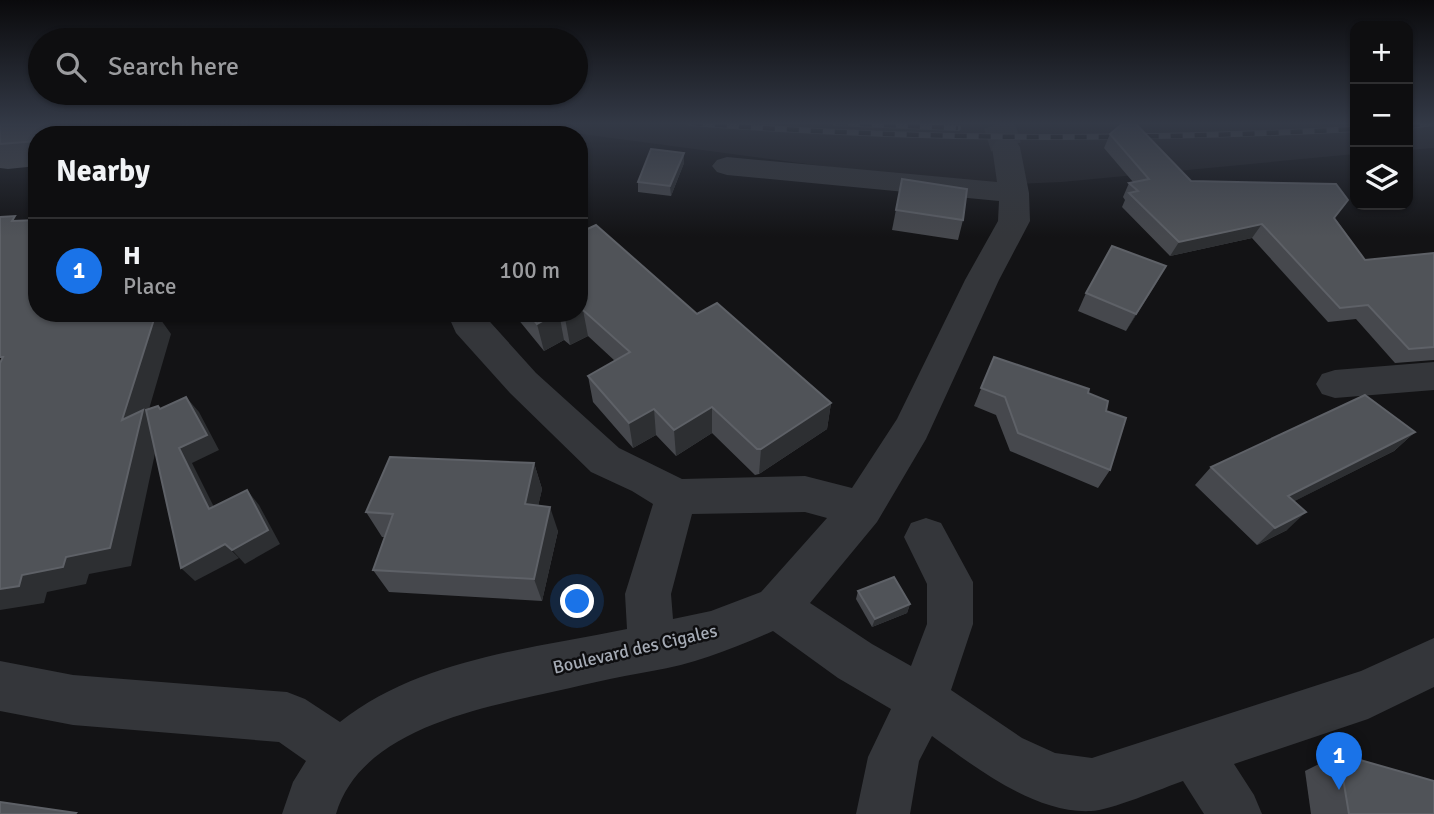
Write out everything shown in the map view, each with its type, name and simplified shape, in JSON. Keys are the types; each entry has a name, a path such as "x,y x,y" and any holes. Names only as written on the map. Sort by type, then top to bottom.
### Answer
{"street":[{"name":"Boulevard des Cigales","path":"309,814 312,801 341,754 377,725 417,703 481,682 712,634 777,607 862,509 912,428 982,280 1014,221 1014,192 1007,161"},
{"path":"727,166 1014,192"},
{"path":"467,322 523,383 605,460 647,479 676,497 805,494 862,509"},
{"path":"1335,384 1434,376"},
{"path":"652,648 648,594 676,497"},
{"path":"883,814 894,757 923,700 950,624 950,582 926,537"},
{"path":"777,607 855,661 923,700 1004,757 1051,779 1092,785 1368,694 1434,662"},
{"path":"0,686 73,700 287,717 341,754"},
{"path":"1194,750 1235,814"}],"shaded area":[{"path":"784,161 1282,161 1062,182 973,186"}],"building":[{"path":"646,161 681,161 670,186 638,182"},
{"path":"1133,161 1172,161 1191,181 1336,184 1348,200 1334,218 1365,260 1434,253 1434,347 1409,349 1368,305 1340,308 1262,224 1179,242 1129,193 1138,191 1129,183 1149,179"},
{"path":"902,179 967,189 963,220 896,210"},
{"path":"15,216 12,221 28,220 28,322 153,322 122,420 143,410 110,548 66,557 63,567 22,575 19,586 0,589 0,363 3,357 0,357 0,217"},
{"path":"596,225 697,314 717,303 831,403 761,449 757,449 712,407 674,430 654,409 629,423 588,376 630,352 588,314 588,229"},
{"path":"1112,246 1166,266 1136,314 1086,293"},
{"path":"994,357 1089,389 1088,393 1108,401 1106,411 1126,418 1110,470 1018,433 1005,397 981,388"},
{"path":"1365,395 1415,432 1288,496 1306,512 1275,528 1211,467"},
{"path":"186,397 207,435 179,448 209,509 247,490 268,530 232,550 225,544 181,568 146,410 158,406 160,409"},
{"path":"390,457 534,463 525,504 550,507 534,579 373,570 393,514 366,512"},
{"path":"894,577 910,604 875,619 858,591"},
{"path":"1339,754 1434,781 1434,814 1349,814"},
{"path":"0,802 76,813 0,814"}],"place":[{"name":"H","path":"1339,790"}]}
